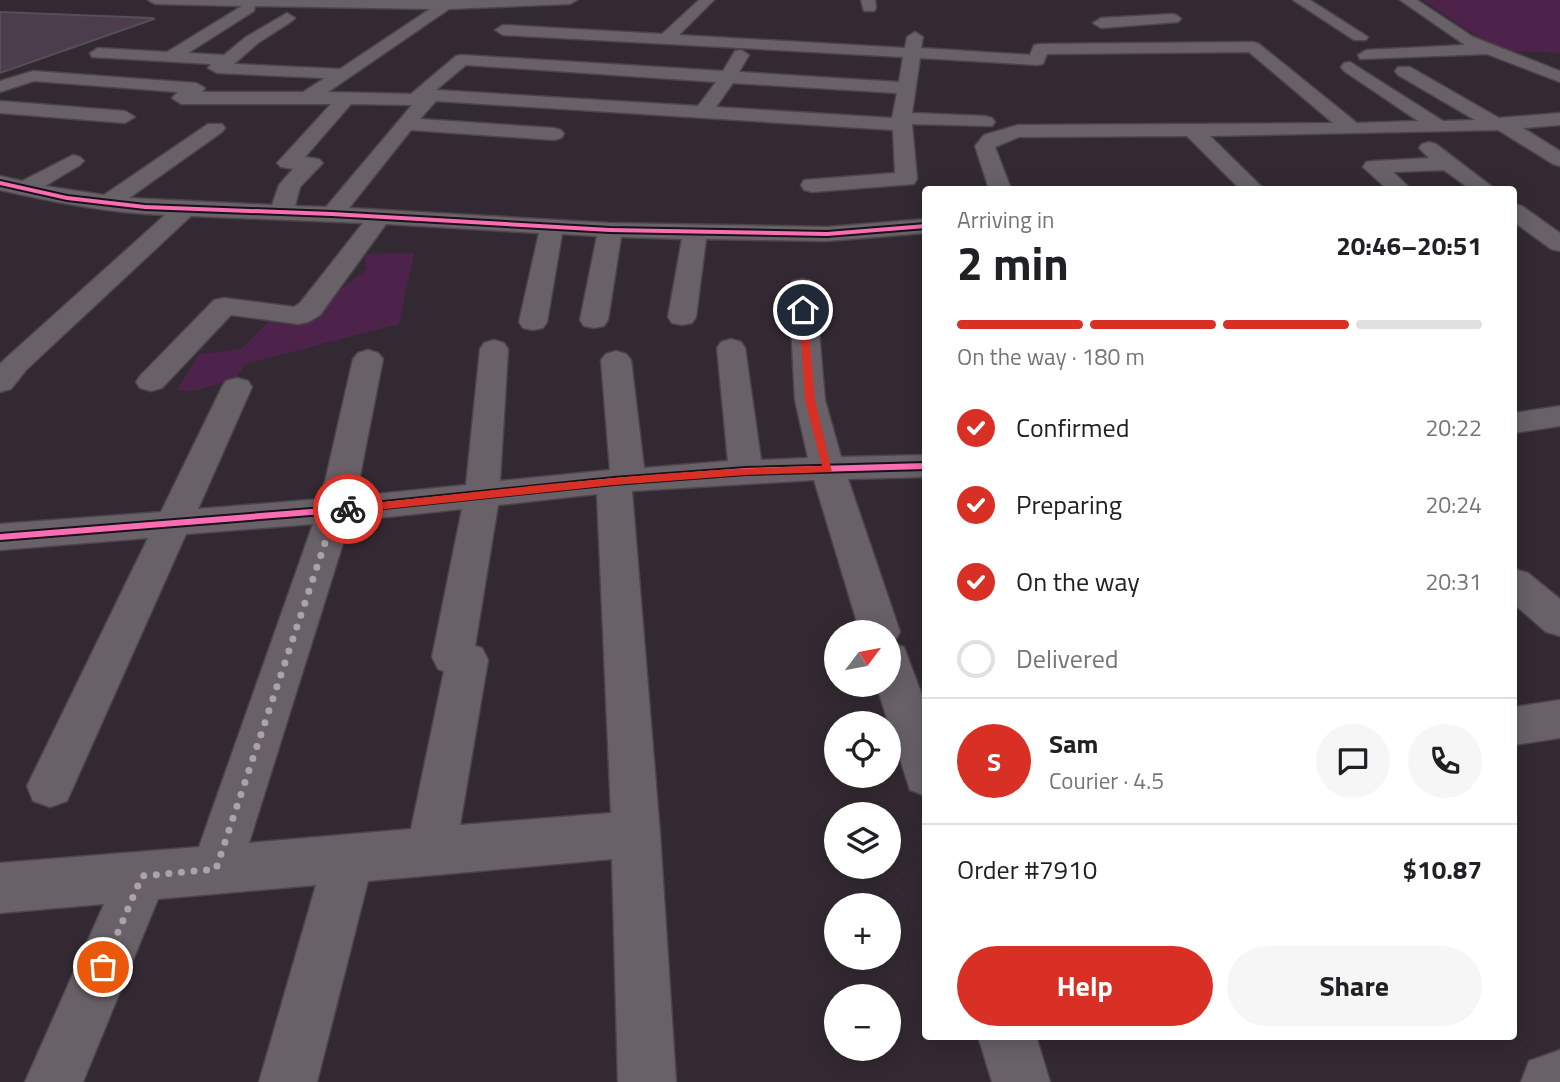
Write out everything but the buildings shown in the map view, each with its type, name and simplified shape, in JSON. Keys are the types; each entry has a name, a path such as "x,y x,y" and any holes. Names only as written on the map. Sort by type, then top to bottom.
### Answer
{"street":[{"path":"155,0 446,5 570,0"},
{"path":"1300,0 1360,37"},
{"path":"1407,0 1467,40 1560,77"},
{"path":"429,97 421,94 541,1"},
{"path":"646,38 683,1"},
{"path":"666,39 715,3"},
{"path":"686,40 715,3"},
{"path":"306,99 446,5"},
{"path":"170,57 249,8"},
{"path":"1101,23 1171,17 1210,47"},
{"path":"85,57 228,60 252,40 287,18"},
{"path":"493,37 646,38 748,44 914,45 1037,60 1040,49 1253,47 1352,129"},
{"path":"0,87 121,42"},
{"path":"703,113 748,44"},
{"path":"812,185 905,178 902,121 905,88 914,45"},
{"path":"1366,55 1491,49"},
{"path":"462,60 905,88"},
{"path":"1350,66 1438,126"},
{"path":"217,68 342,75"},
{"path":"1404,71 1560,160"},
{"path":"33,76 196,88 181,98 429,97 703,113 985,122"},
{"path":"332,214 429,97"},
{"path":"282,211 290,185 312,163 288,163 346,99"},
{"path":"0,107 125,117"},
{"path":"999,186 985,146 991,139 1003,134 1038,130 1352,129 1560,119"},
{"path":"407,124 554,134"},
{"path":"1400,127 1480,186"},
{"path":"108,203 215,128"},
{"path":"1190,128 1250,186"},
{"path":"25,189 74,161"},
{"path":"1396,186 1374,167 1449,163"},
{"path":"2,172 25,189 67,198 186,208 610,230 827,234 922,226"},
{"path":"0,383 16,364 186,208"},
{"path":"1517,213 1560,244"},
{"path":"151,382 224,306 298,316 310,309 379,218"},
{"path":"533,322 552,226"},
{"path":"594,320 610,230"},
{"path":"682,317 695,231"},
{"path":"802,287 810,400 828,470 876,620"},
{"path":"731,348 746,471"},
{"path":"431,851 467,660 453,657 482,496 494,349"},
{"path":"216,869 336,510 368,359"},
{"path":"616,360 647,1082"},
{"path":"50,786 237,387"},
{"path":"0,537 336,510 746,471 922,466"},
{"path":"1517,585 1560,621"},
{"path":"901,697 922,762"},
{"path":"1517,726 1560,719"},
{"path":"0,888 636,834"},
{"path":"288,1082 349,858"},
{"path":"54,1082 142,876"},
{"path":"1008,1040 1021,1082"},
{"path":"1550,1082 1560,1079"}],"shaded area":[{"path":"1423,0 1560,0 1560,53 1509,51 1479,38"},
{"path":"414,253 399,324 245,364 236,379 193,391 177,390 199,354 241,349 270,320 296,321 327,306 330,298 367,269 364,254"}],"cycle path":[{"path":"0,183 67,198 145,207 332,214 610,230 827,234 922,226"},
{"path":"0,537 336,510 614,481 746,471 922,466"}],"way so far":[{"path":"103,967 142,876 216,869 336,510 348,509"}],"route":[{"path":"348,509 614,481 746,471 828,470 810,400 803,310"}]}
